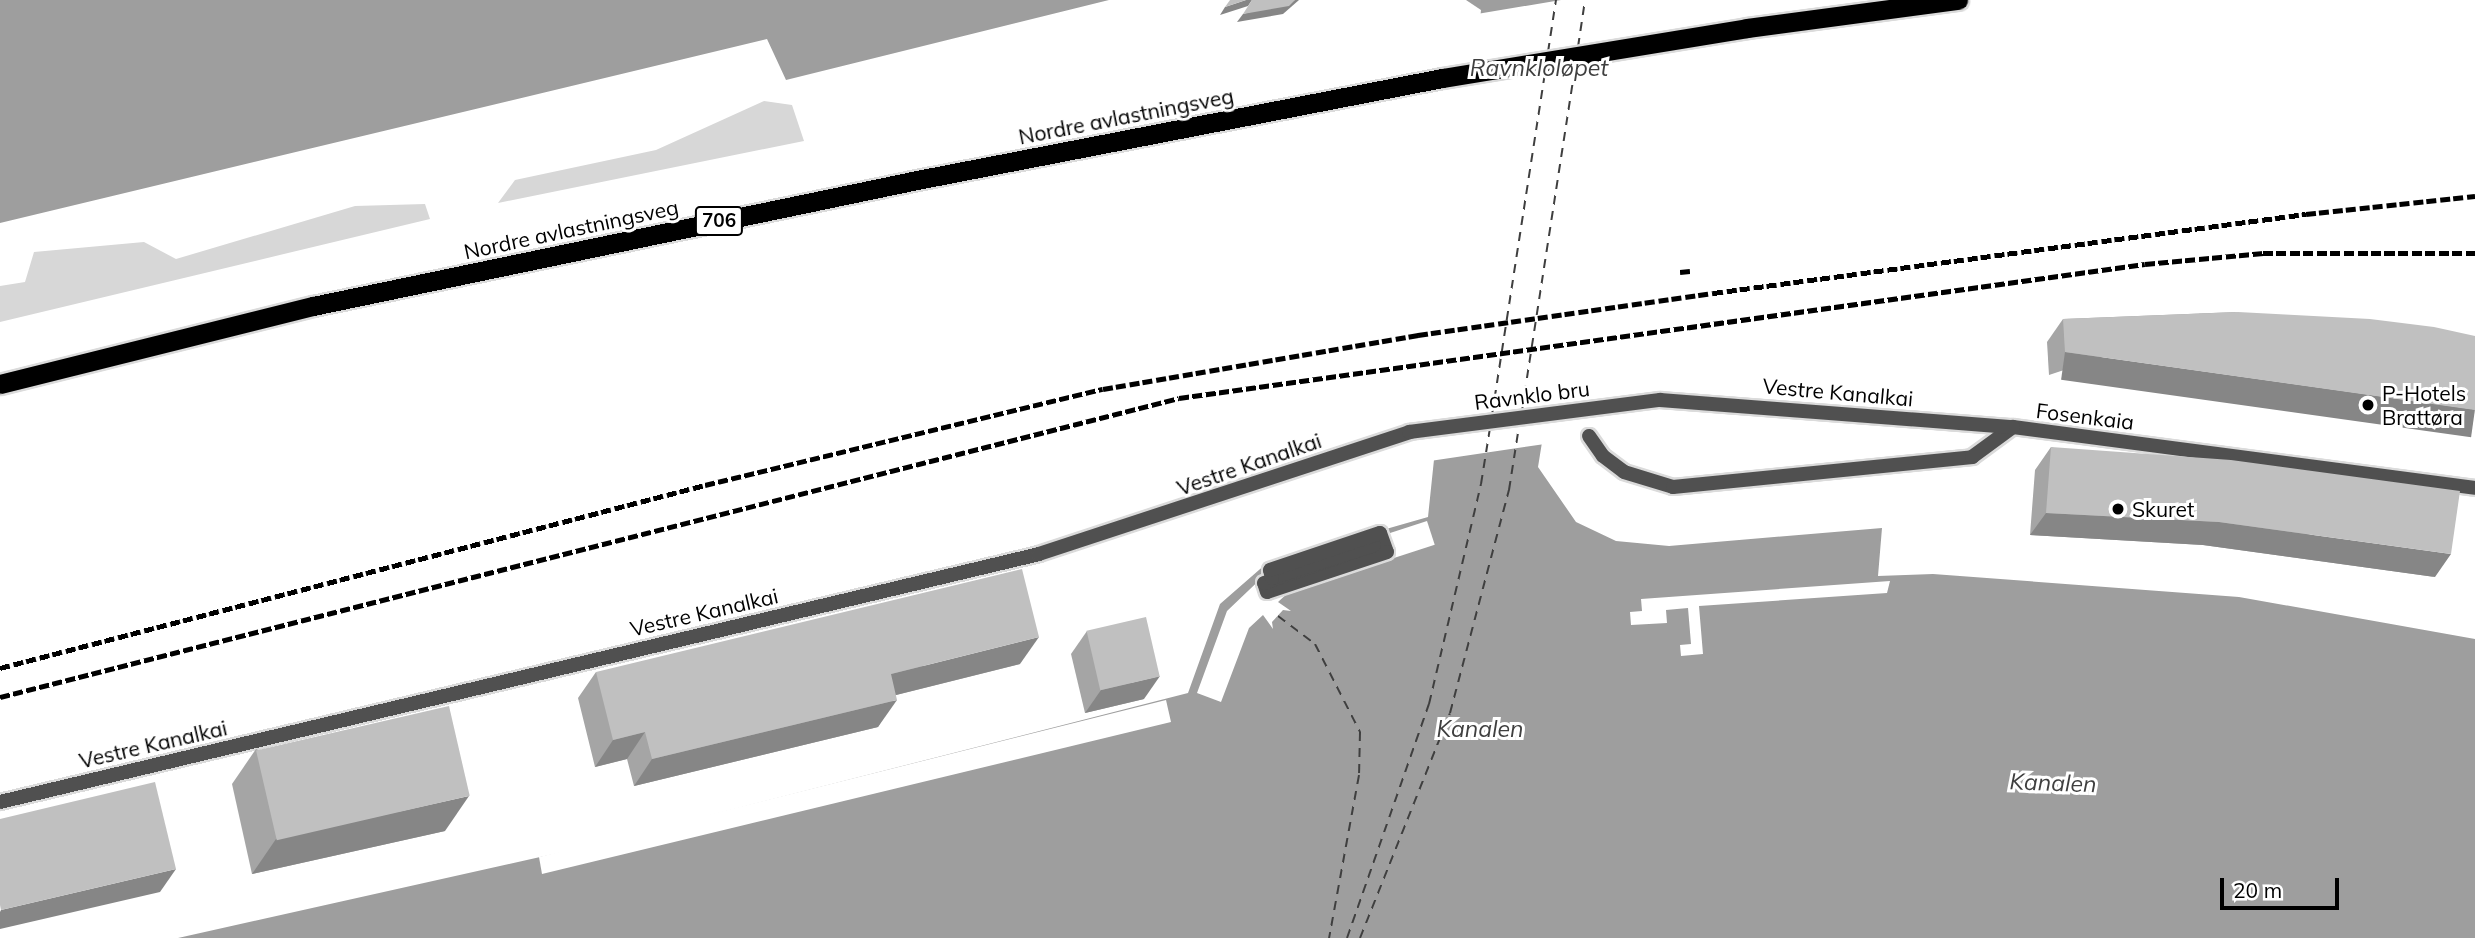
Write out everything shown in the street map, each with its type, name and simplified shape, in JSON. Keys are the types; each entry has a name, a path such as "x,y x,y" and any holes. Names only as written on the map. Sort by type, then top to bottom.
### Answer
{"highway":[{"name":"Nordre avlastningsveg","path":"0,384 313,306 916,180 1442,78 1747,28 1958,0"}],"street":[{"name":"Vestre Kanalkai","path":"1660,400 2013,427"},
{"name":"Ravnklo bru","path":"1409,432 1660,400"},
{"name":"Fosenkaia","path":"1589,436 1603,456 1624,472 1673,487 1972,457 2013,427 2475,488"},
{"name":"Vestre Kanalkai","path":"0,802 1039,554 1409,432"},
{"path":"1380,533 1387,552 1267,592 1264,583 1374,545 1272,578 1270,570 1380,533"}],"shaded area":[{"path":"764,101 792,105 804,141 498,203 515,180 656,150"},
{"path":"425,204 430,219 0,322 0,286 25,282 34,252 144,242 176,259 355,206"}],"water":[{"path":"0,0 1109,0 786,80 767,39 0,223"},
{"name":"Kanalen","path":"1466,0 1618,0 1603,65 1538,467 1576,522 1616,541 1669,546 1882,528 1878,576 1933,574 2239,597 2475,639 2475,938 178,938 589,846 1188,693 1220,604 1267,563 1428,517 1481,10"}],"pier":[{"name":"Ravnkloløpet","path":"1561,0 1622,0 1606,65 1545,444 1430,461 1477,14"},
{"path":"1427,521 1435,545 1366,567 1359,543"},
{"path":"1270,570 1290,591 1278,602 1291,611 1283,610 1272,622 1273,629 1263,615 1249,628 1221,702 1197,693 1227,611"},
{"path":"1890,581 1887,593 1699,606 1703,654 1681,656 1680,645 1691,644 1688,608 1666,610 1667,623 1631,625 1630,612 1642,611 1641,599"},
{"path":"1166,700 1171,722 542,874 539,857"}],"building":[{"path":"1230,0 1246,0 1225,7"},
{"path":"1252,0 1295,0 1289,6 1243,14"},
{"path":"2238,312 2370,319 2434,327 2475,336 2475,410 2065,352 2063,319"},
{"path":"2051,447 2231,460 2460,491 2451,554 2219,522 2046,513"},
{"path":"1022,569 1039,637 891,674 897,700 652,759 645,732 613,740 596,672"},
{"path":"1146,617 1160,676 1100,690 1087,631"},
{"path":"449,706 470,796 277,840 256,751"},
{"path":"155,782 176,869 1,910 0,819"}],"ferry route":[{"path":"1548,52 1556,0"},
{"path":"1578,47 1585,0"},
{"path":"1522,410 1575,66"},
{"path":"1492,415 1545,71"},
{"path":"1360,938 1450,713 1509,490 1519,426"},
{"path":"1347,938 1429,704 1481,484 1490,428"},
{"path":"1278,616 1315,644 1360,732 1359,775 1329,938"}],"railway":[{"path":"0,668 705,485 1103,389 1418,335 1713,293 2306,214 2475,196"},
{"path":"0,697 1179,398 2145,264 2263,253 2475,253"},
{"path":"1680,272 1690,271"}],"place":[{"name":"P-Hotels Brattøra","path":"2368,405"},
{"name":"Skuret","path":"2118,509"}]}
